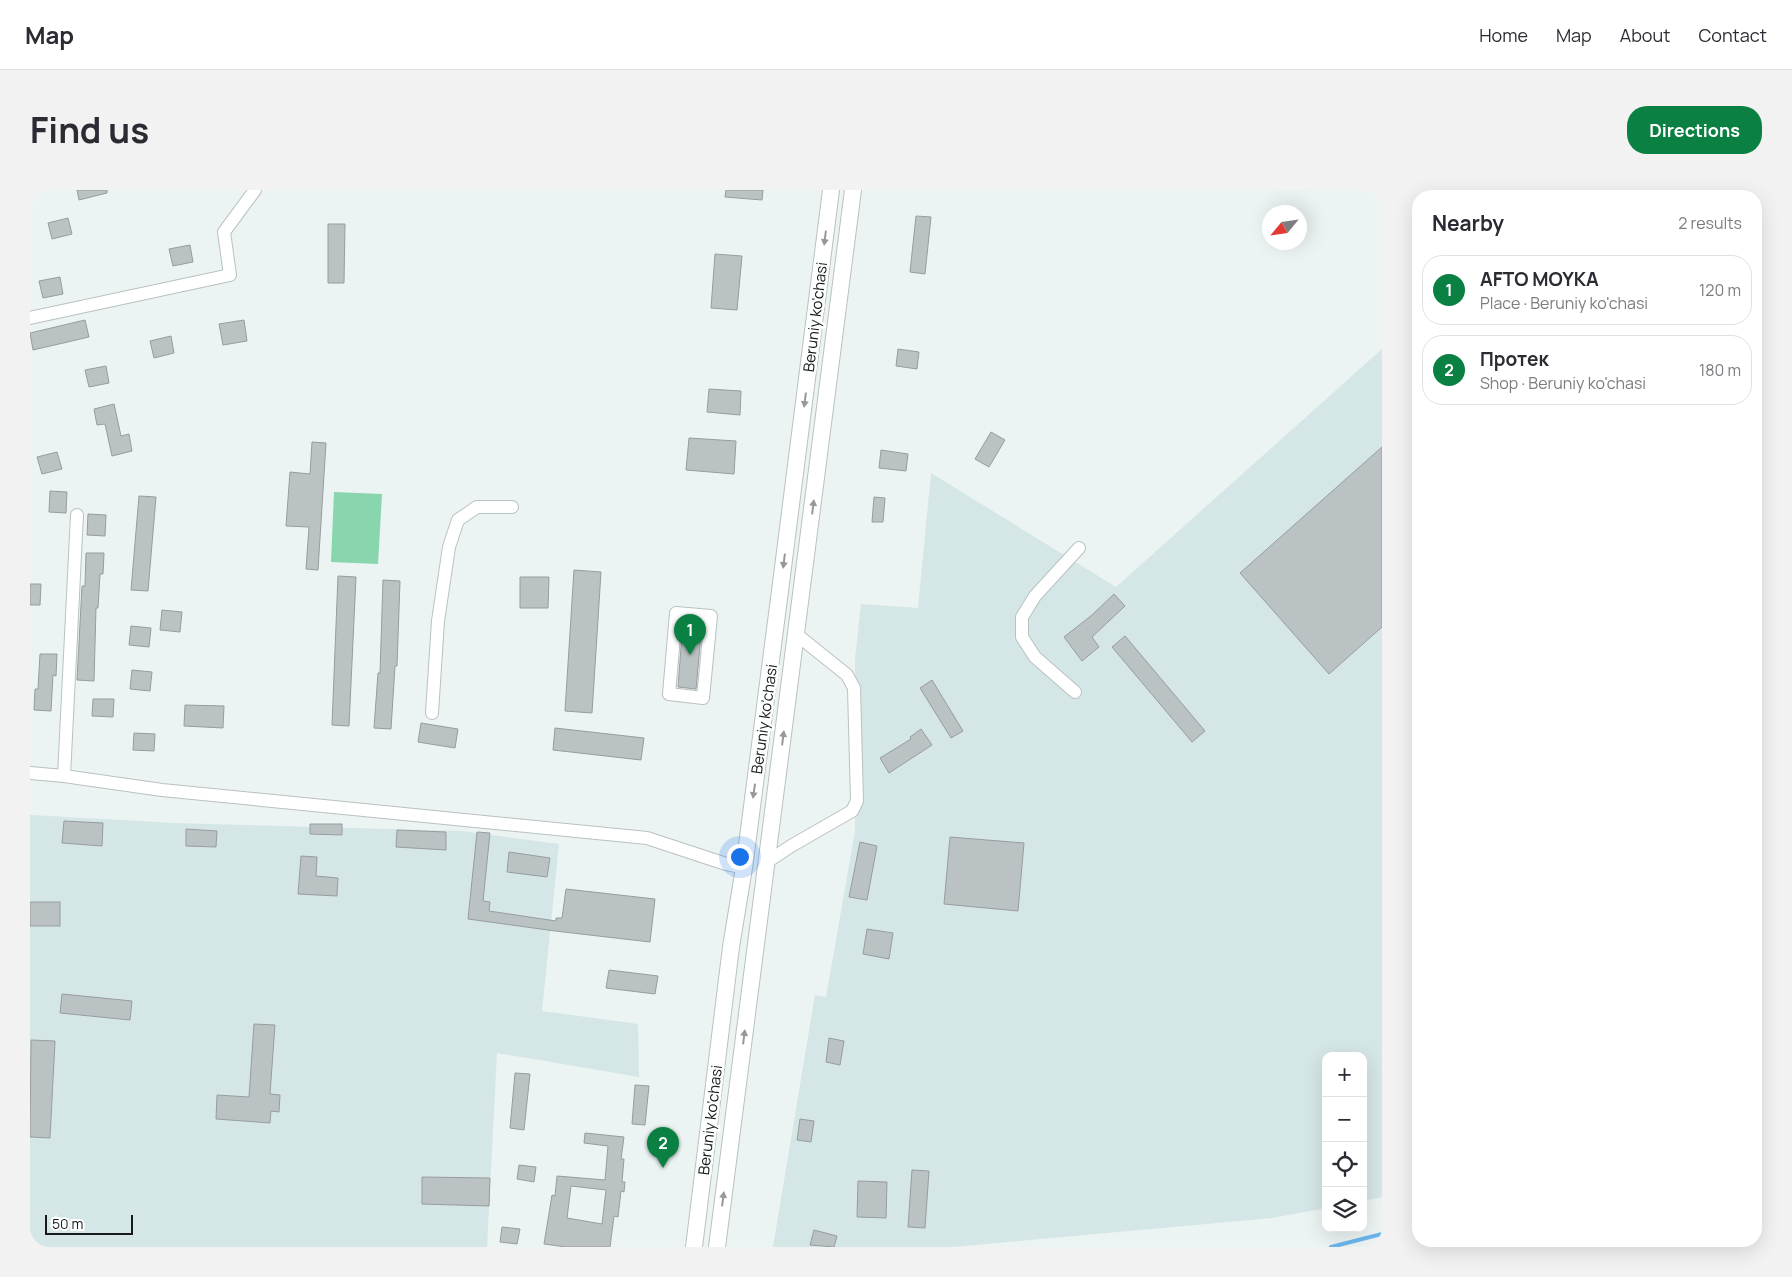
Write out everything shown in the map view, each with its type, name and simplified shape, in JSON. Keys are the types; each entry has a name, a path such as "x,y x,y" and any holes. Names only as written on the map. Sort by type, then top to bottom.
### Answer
{"main road":[{"name":"Beruniy ko'chasi","path":"694,1247 730,956 744,868 831,190"},
{"name":"Beruniy ko'chasi","path":"717,1247 853,190"},
{"path":"780,591 802,593"},
{"path":"710,1124 732,1127"}],"street":[{"path":"30,318 230,275 224,232 255,190"},
{"path":"432,714 438,621 449,547 458,520 477,507 512,508"},
{"path":"64,776 77,515"},
{"path":"1075,692 1035,657 1022,637 1022,617 1035,596 1079,548"},
{"path":"676,613 711,616 703,698 669,694 676,613"},
{"path":"767,862 790,846 852,811 857,802 854,688 846,675 796,634"},
{"path":"30,773 162,790 647,838 744,868"}],"shaded area":[{"path":"1382,349 1382,1197 1367,1200 1367,1052 1322,1052 1322,1209 1272,1218 953,1247 773,1247 815,995 826,997 855,831 855,659 861,604 918,608 931,473 1116,587"},
{"path":"30,815 174,823 462,831 559,844 542,1011 638,1024 639,1077 497,1053 487,1247 30,1247"}],"green space":[{"path":"334,492 382,494 378,564 331,562"}],"building":[{"path":"77,190 107,190 107,193 79,200"},
{"path":"726,190 763,190 762,200 725,197"},
{"path":"916,216 931,217 925,274 910,272"},
{"path":"68,218 72,234 52,239 48,223"},
{"path":"328,224 345,224 344,283 328,283"},
{"path":"190,245 193,262 173,266 169,249"},
{"path":"715,254 742,256 737,310 711,308"},
{"path":"60,277 63,294 43,298 39,281"},
{"path":"85,320 89,337 33,350 30,333"},
{"path":"244,320 247,341 223,345 219,324"},
{"path":"171,336 174,353 154,358 150,341"},
{"path":"898,349 919,352 917,369 896,366"},
{"path":"106,366 109,383 89,387 85,370"},
{"path":"709,389 741,391 740,415 707,412"},
{"path":"114,404 121,436 129,434 132,451 112,456 105,424 97,425 94,409"},
{"path":"991,432 1005,440 989,467 975,459"},
{"path":"689,438 736,441 734,474 686,470"},
{"path":"312,442 326,443 318,570 306,569 309,527 286,526 290,472 310,474"},
{"path":"1382,447 1382,627 1329,674 1240,573"},
{"path":"881,450 908,454 906,471 879,468"},
{"path":"57,452 62,469 42,474 37,457"},
{"path":"50,491 67,492 66,513 49,512"},
{"path":"139,496 156,497 148,591 131,590"},
{"path":"874,497 885,498 883,522 872,522"},
{"path":"88,514 106,515 105,536 87,535"},
{"path":"86,553 104,553 103,574 100,574 98,608 96,608 94,681 77,680 82,586 85,586"},
{"path":"574,570 601,572 592,713 565,711"},
{"path":"338,576 356,577 349,726 332,725"},
{"path":"520,577 549,577 548,608 520,608"},
{"path":"383,580 400,581 397,666 395,666 391,729 374,728 378,673 380,673"},
{"path":"30,584 41,584 40,605 30,605"},
{"path":"1114,594 1125,606 1092,637 1099,647 1082,661 1064,637 1092,615"},
{"path":"162,610 182,612 180,632 160,630"},
{"path":"683,622 702,623 696,689 678,687"},
{"path":"131,626 151,628 149,647 129,645"},
{"path":"1125,636 1205,731 1192,742 1112,647"},
{"path":"40,654 57,654 56,676 53,675 51,711 34,710 35,689 38,689"},
{"path":"132,670 152,672 150,691 130,689"},
{"path":"932,680 963,731 951,738 920,688"},
{"path":"93,699 114,699 113,717 92,716"},
{"path":"185,705 224,706 223,728 184,726"},
{"path":"421,723 458,729 455,748 418,742"},
{"path":"555,728 644,738 641,760 553,750"},
{"path":"921,729 932,745 889,773 880,758 911,739 910,737"},
{"path":"134,733 155,734 154,751 133,750"},
{"path":"64,821 103,823 102,846 62,843"},
{"path":"310,824 342,824 342,835 310,834"},
{"path":"186,829 217,831 216,847 186,846"},
{"path":"397,830 446,832 446,850 396,847"},
{"path":"477,832 490,833 483,901 490,902 489,911 556,921 556,918 562,918 566,889 655,899 650,942 468,919"},
{"path":"950,837 1024,843 1018,911 944,904"},
{"path":"860,842 877,846 867,900 849,897"},
{"path":"509,852 550,858 547,877 507,872"},
{"path":"301,856 317,857 316,876 338,878 337,896 298,894"},
{"path":"30,902 60,902 60,926 30,926"},
{"path":"867,929 893,933 889,959 863,954"},
{"path":"609,970 658,976 655,994 606,988"},
{"path":"62,994 132,1001 130,1020 60,1013"},
{"path":"254,1024 275,1025 270,1094 280,1095 279,1112 271,1111 270,1123 216,1119 217,1095 249,1097"},
{"path":"829,1038 844,1041 840,1065 826,1062"},
{"path":"31,1040 55,1041 50,1138 30,1137"},
{"path":"515,1073 530,1074 524,1130 510,1128"},
{"path":"635,1085 649,1086 645,1125 632,1124"},
{"path":"800,1119 814,1121 811,1142 797,1140"},
{"path":"585,1133 624,1137 621,1159 624,1159 622,1182 625,1182 624,1192 621,1191 618,1217 614,1216 610,1247 566,1247 544,1244 552,1195 555,1196 557,1176 605,1180 608,1146 584,1143","holes":["571,1186 606,1190 602,1224 567,1218"]},
{"path":"519,1165 536,1167 534,1182 517,1179"},
{"path":"912,1170 929,1171 925,1228 908,1227"},
{"path":"422,1177 490,1178 489,1206 422,1204"},
{"path":"858,1181 887,1182 886,1218 857,1217"},
{"path":"502,1227 520,1229 517,1244 500,1242"},
{"path":"814,1230 837,1236 834,1247 810,1245"}],"waterway":[{"path":"1331,1247 1382,1234"}],"place":[{"name":"AFTO MOYKA","path":"690,655"},
{"name":"Протек","path":"663,1168"}]}
